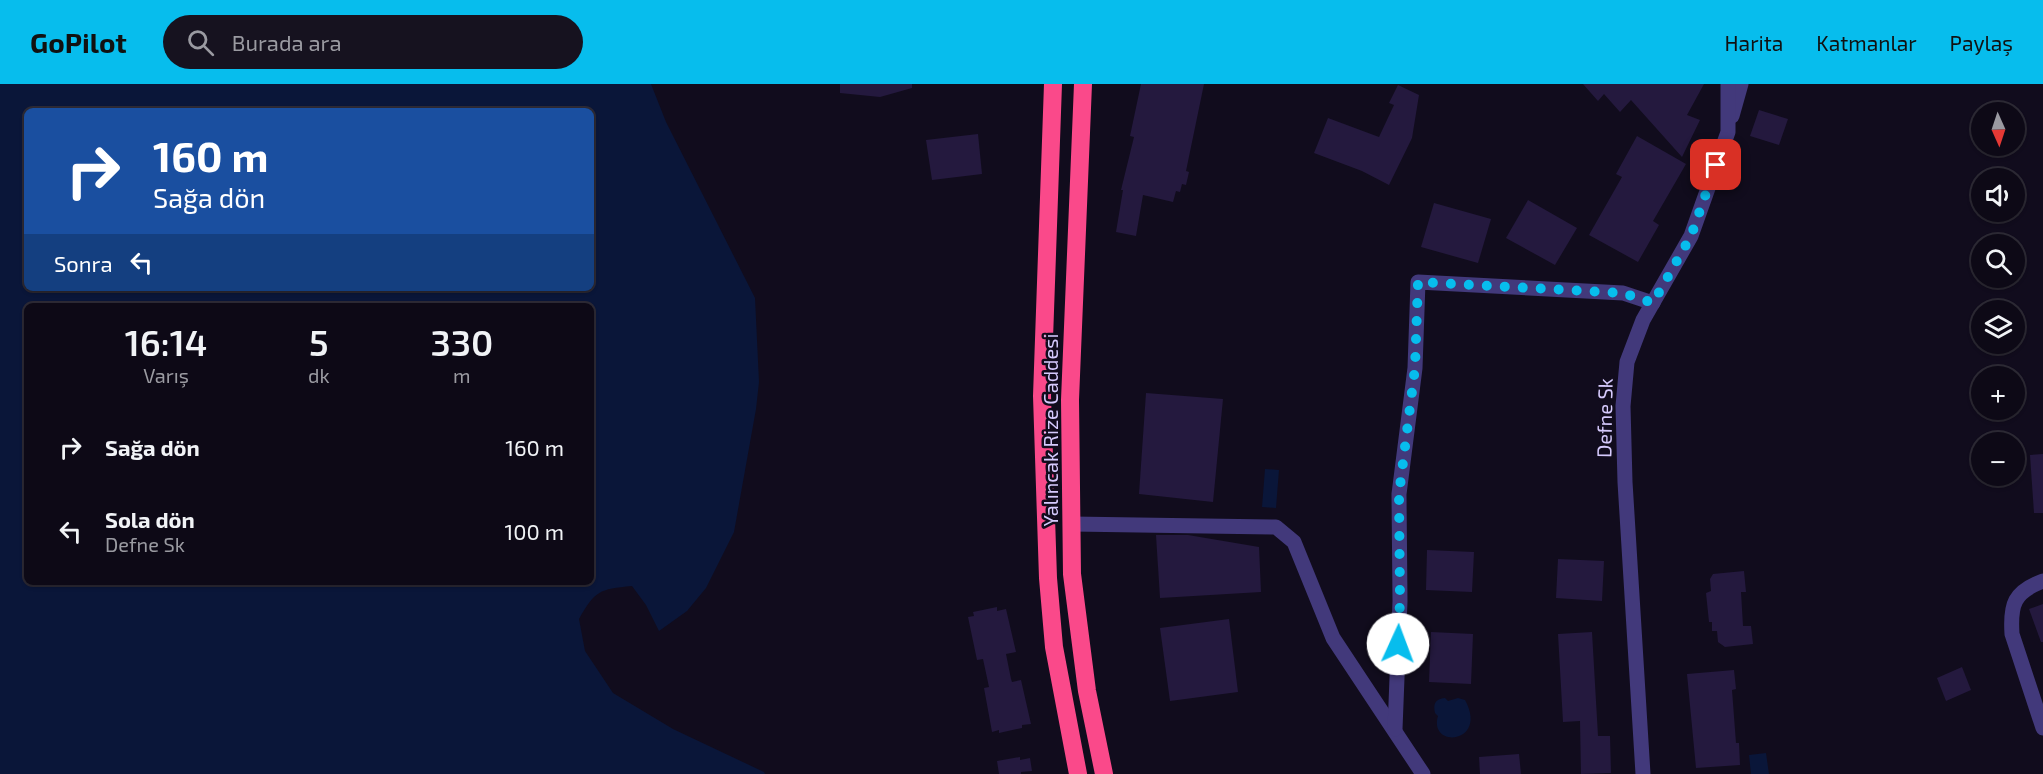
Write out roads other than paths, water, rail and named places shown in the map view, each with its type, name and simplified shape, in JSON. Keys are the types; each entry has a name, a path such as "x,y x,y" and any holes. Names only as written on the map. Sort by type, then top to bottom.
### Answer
{"highway":[{"name":"Yalıncak Rize Caddesi","path":"1053,84 1042,396 1048,566 1054,647 1078,774"},
{"name":"Yalıncak Rize Caddesi","path":"1083,84 1070,400 1072,574 1086,681 1104,774"}],"street":[{"name":"Defne Sk","path":"1643,774 1630,585 1623,406 1627,362 1643,320 1691,236 1728,132 1728,84"},
{"path":"1728,132 1741,84"},
{"path":"1395,729 1400,601 1399,494 1415,368 1418,282 1623,293 1653,303"},
{"path":"1072,524 1276,528 1294,542 1333,638 1423,774"},
{"path":"2043,581 2030,586 2015,599 2011,620 2012,634 2043,728"}],"water":[{"path":"0,84 651,84 666,122 755,298 759,382 756,409 734,532 706,588 687,611 659,631 646,605 632,586 612,588 599,593 589,602 579,619 585,651 613,693 673,729 765,774 0,774"},
{"path":"1265,469 1279,470 1276,508 1262,507"},
{"path":"1445,698 1448,701 1458,698 1465,700 1470,715 1470,726 1457,737 1441,734 1437,727 1438,716 1435,713 1435,705 1437,701"},
{"path":"1766,753 1769,774 1751,774 1749,755"}]}
